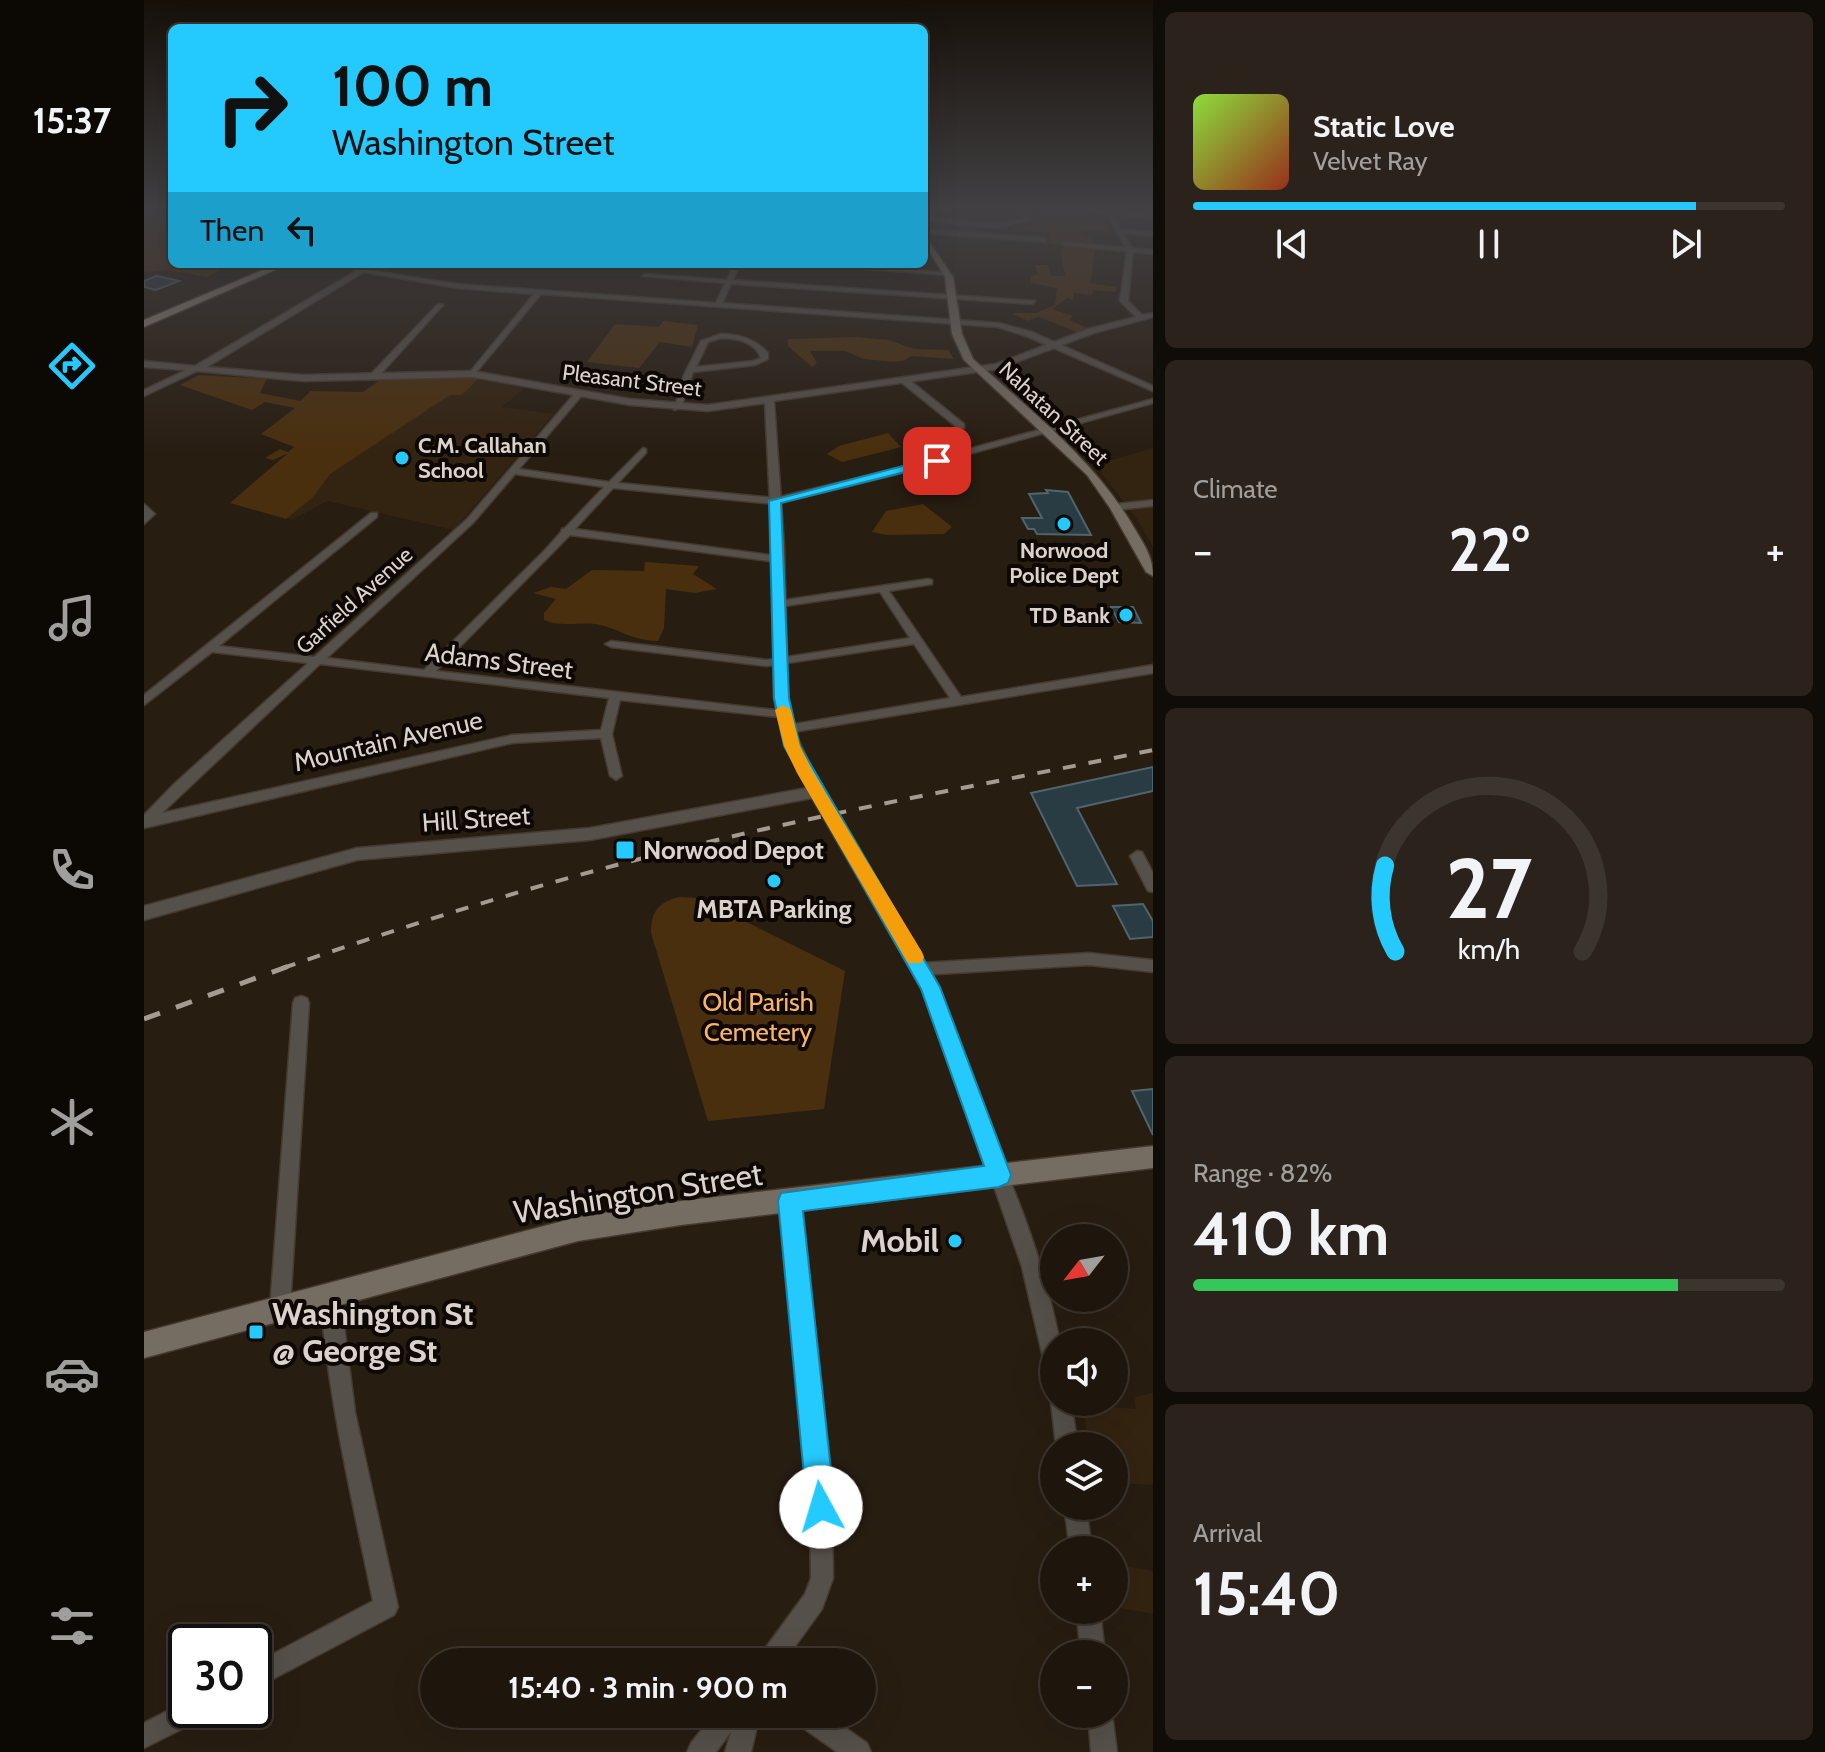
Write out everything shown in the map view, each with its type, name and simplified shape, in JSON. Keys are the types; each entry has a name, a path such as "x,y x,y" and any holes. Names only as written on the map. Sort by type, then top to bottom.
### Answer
{"main road":[{"path":"144,321 216,290"},
{"path":"144,321 221,290"},
{"name":"Nahatan Street","path":"952,290 961,345 978,369 1091,473 1116,507 1153,572"},
{"name":"Washington Street","path":"144,1345 578,1229 670,1214 1153,1157"}],"street":[{"path":"144,393 196,369 329,290"},
{"path":"508,290 1007,326 1153,389"},
{"path":"718,305 724,290"},
{"path":"851,290 1033,302"},
{"path":"1125,290 1124,301 1139,316"},
{"path":"473,374 539,292"},
{"path":"374,376 440,305"},
{"name":"Pleasant Street","path":"144,364 303,378 473,374 677,408 723,407 1008,363 1139,316 1153,315"},
{"path":"677,408 691,370 705,341 716,337 750,340 765,355 764,359 755,363 691,370"},
{"path":"904,380 961,426"},
{"name":"Garfield Avenue","path":"145,822 179,787 470,521 579,394"},
{"path":"769,400 780,662 787,729 816,792 921,969 1022,1236 1048,1328"},
{"path":"512,471 608,485 775,501 1153,401"},
{"path":"426,674 643,451"},
{"path":"1116,507 1153,503"},
{"path":"144,507 150,514 144,521"},
{"path":"144,701 374,515"},
{"path":"565,531 777,559"},
{"path":"778,604 928,582"},
{"path":"883,589 958,701"},
{"path":"611,644 720,659 780,662 917,640"},
{"name":"Adams Street","path":"208,648 784,715"},
{"path":"787,729 1153,669"},
{"path":"615,696 606,734 616,776"},
{"name":"Mountain Avenue","path":"145,822 467,747 540,736 606,734"},
{"name":"Hill Street","path":"144,913 357,854 590,834 816,792"},
{"path":"1137,856 1153,887"},
{"path":"921,969 1089,959 1153,966"},
{"path":"280,1308 301,1003"},
{"path":"779,1648 814,1601 822,1578 821,1507 790,1201"},
{"path":"272,1667 386,1607 345,1408 330,1294"},
{"path":"144,1736 168,1723"},
{"path":"700,1752 718,1728"},
{"path":"738,1752 744,1728"},
{"path":"825,1728 858,1752"},
{"path":"1101,1728 1104,1752"}],"shaded area":[{"name":"C.M. Callahan School","path":"450,377 527,386 502,407 554,414 454,530 327,501 292,520 233,502 384,379"},
{"path":"1153,448 1153,547 1135,516 1095,465"},
{"path":"1153,1393 1153,1485 1128,1484 1128,1432 1086,1432 1084,1416 1128,1416 1128,1408 1136,1409 1134,1397"},
{"path":"1128,1567 1153,1571 1153,1614 1128,1609"}],"green space":[{"path":"1057,290 1116,290 1094,290 1091,295 1073,293 1074,300 1067,298 1052,309 1073,316 1069,320 1087,328 1077,332 1039,317 1027,321 1012,313 1036,313 1055,305"},
{"path":"663,321 698,325 692,347 660,342 639,368 587,362 615,324 659,327"},
{"path":"857,337 889,340 914,349 948,350 954,359 911,356 893,362 864,359 845,351 810,351 817,363 812,367 788,346 788,339"},
{"path":"199,375 267,379 260,393 300,401 311,391 363,392 380,380 479,378 462,395 450,395 330,474 312,498 286,519 230,503 288,453 273,460 265,458 280,449 288,452 294,447 261,434 295,408 265,402 252,410 180,385"},
{"path":"888,433 901,447 842,462 827,454 839,446"},
{"path":"923,504 952,527 944,534 887,535 872,532 886,511"},
{"path":"645,562 699,566 693,574 717,589 695,593 666,589 664,628 658,641 595,624 562,624 544,620 544,613 556,599 533,593 551,587 566,589 592,570 644,571"},
{"name":"Old Parish Cemetery","path":"679,897 698,898 845,971 824,1109 708,1121 651,933 652,919 657,909"}],"building":[{"path":"1046,490 1068,492 1091,535 1037,534 1034,529 1028,529 1022,518 1042,518 1029,494 1048,493"},
{"name":"TD Bank","path":"1111,607 1133,607 1141,623 1119,622"},
{"path":"1153,767 1153,791 1077,808 1117,884 1077,886 1031,793"},
{"path":"1143,904 1153,921 1153,937 1130,939 1113,906"},
{"path":"1153,1089 1153,1135 1132,1091"}],"railway":[{"path":"289,966 476,905 672,851 852,810 1153,750"},
{"path":"144,1019 289,966"},
{"path":"283,968 289,966"}],"slow traffic":[{"path":"783,710 792,746 805,773 915,957"}],"place":[{"name":"C.M. Callahan School","path":"402,458"},
{"name":"Norwood Police Dept","path":"1064,524"},
{"name":"TD Bank","path":"1126,615"},
{"name":"Norwood Depot","path":"625,850"},
{"name":"MBTA Parking","path":"774,881"},
{"name":"Mobil","path":"955,1241"},
{"name":"Washington St @ George St","path":"256,1332"}],"route":[{"path":"821,1507 790,1201 999,1175 930,987 792,746 781,698 775,501 798,498 937,461"}]}
